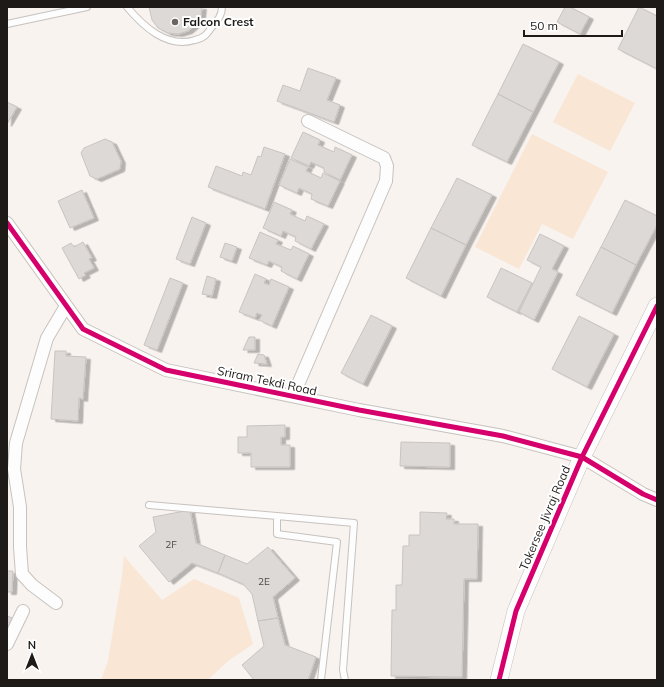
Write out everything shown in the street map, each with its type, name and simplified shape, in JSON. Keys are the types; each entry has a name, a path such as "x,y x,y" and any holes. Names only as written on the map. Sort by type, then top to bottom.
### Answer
{"street":[{"path":"292,396 386,181 387,166 384,158 308,121"},
{"name":"Sriram Tekdi Road","path":"7,223 83,329 166,370 359,410 503,436 582,457 643,494 657,500"},
{"path":"56,603 32,585 22,574 20,507 14,469 16,443 47,338 66,306"},
{"name":"Tokersee Jivraj Road","path":"499,680 516,611 582,457 657,306"},
{"path":"7,644 23,611"}],"lane":[{"path":"7,24 87,7"},
{"path":"127,7 137,20 158,35 172,41 188,42 205,37 222,14 222,7"},
{"path":"149,505 354,523 343,670 345,680"},
{"path":"277,516 277,534 337,542 321,680"}],"shaded area":[{"path":"578,74 635,103 610,151 553,122"},
{"path":"532,134 608,172 573,239 542,224 519,269 475,247"},
{"path":"124,556 162,600 194,579 239,598 253,644 228,661 208,680 101,680 108,661"}],"building":[{"name":"Falcon Crest","path":"149,7 202,7 201,15 196,24 188,31 178,34 168,33 158,28 152,20"},
{"path":"565,7 570,7 589,17 580,34 557,22"},
{"path":"639,7 657,16 657,69 618,49"},
{"path":"523,44 559,62 533,112 498,94"},
{"path":"308,68 336,78 327,100 340,105 334,122 277,101 283,85 300,91"},
{"path":"498,94 533,112 507,162 472,145"},
{"path":"7,102 17,107 7,124"},
{"path":"303,132 320,140 318,145 334,152 335,147 352,155 340,180 324,172 324,168 311,162 309,166 291,158"},
{"path":"105,139 112,142 121,161 120,169 97,179 90,176 81,153 84,148"},
{"path":"264,147 285,154 265,209 208,187 216,166 242,176 243,172 251,175 258,156 261,157"},
{"path":"290,159 308,167 306,171 321,178 323,173 340,181 328,206 311,199 312,194 299,188 297,193 279,185"},
{"path":"457,178 492,195 466,245 431,228"},
{"path":"82,190 94,218 70,228 58,201"},
{"path":"625,200 657,216 657,225 636,265 601,247"},
{"path":"274,202 292,210 290,214 305,221 307,216 324,224 311,249 295,241 296,237 283,231 281,236 263,228"},
{"path":"192,217 206,223 190,264 176,259"},
{"path":"431,228 466,245 441,296 406,278"},
{"path":"260,232 278,240 276,244 291,250 293,246 309,254 297,279 281,271 282,267 269,261 267,265 249,258"},
{"path":"540,234 564,246 552,269 558,272 534,320 519,312 541,267 527,260"},
{"path":"83,242 92,258 89,259 94,268 84,273 86,275 79,279 62,248 71,243 74,247"},
{"path":"225,243 237,247 232,261 220,257"},
{"path":"601,247 636,265 612,313 576,295"},
{"path":"501,268 532,283 517,312 487,297"},
{"path":"255,274 266,279 264,283 269,285 271,279 289,287 272,326 259,320 262,315 257,313 255,318 239,312"},
{"path":"207,276 216,279 212,296 202,294"},
{"path":"170,278 183,283 157,350 144,345"},
{"path":"371,315 392,326 363,384 341,373"},
{"path":"579,316 614,334 587,387 552,369"},
{"path":"249,337 255,337 255,350 243,350"},
{"path":"55,351 66,351 66,356 86,357 83,399 79,398 78,421 51,419"},
{"path":"258,354 264,355 267,364 254,363"},
{"path":"285,425 285,437 281,437 281,445 290,445 290,467 251,467 251,453 238,453 238,437 247,437 247,426"},
{"path":"401,442 450,443 450,467 400,466"},
{"path":"190,510 196,543 225,555 218,573 192,563 169,582 139,546 156,532 153,517"},
{"path":"420,512 447,513 446,519 454,519 454,524 478,524 477,579 464,579 462,677 391,676 392,610 396,610 396,585 402,585 403,546 409,546 409,535 420,535"},
{"path":"268,547 295,578 273,597 278,618 258,621 252,594 243,584 218,573 225,555 247,564"},
{"path":"7,571 13,571 12,592 7,592"},
{"path":"7,616 15,619 7,636"},
{"path":"278,618 285,645 316,657 308,680 254,680 242,665 264,646 258,621"}],"cycle path":[{"path":"7,223 83,329 166,370 359,410 503,436 582,457 643,494 657,500"},
{"path":"499,680 516,611 582,457 657,306"}],"place":[{"name":"Falcon Crest","path":"175,22"}]}
